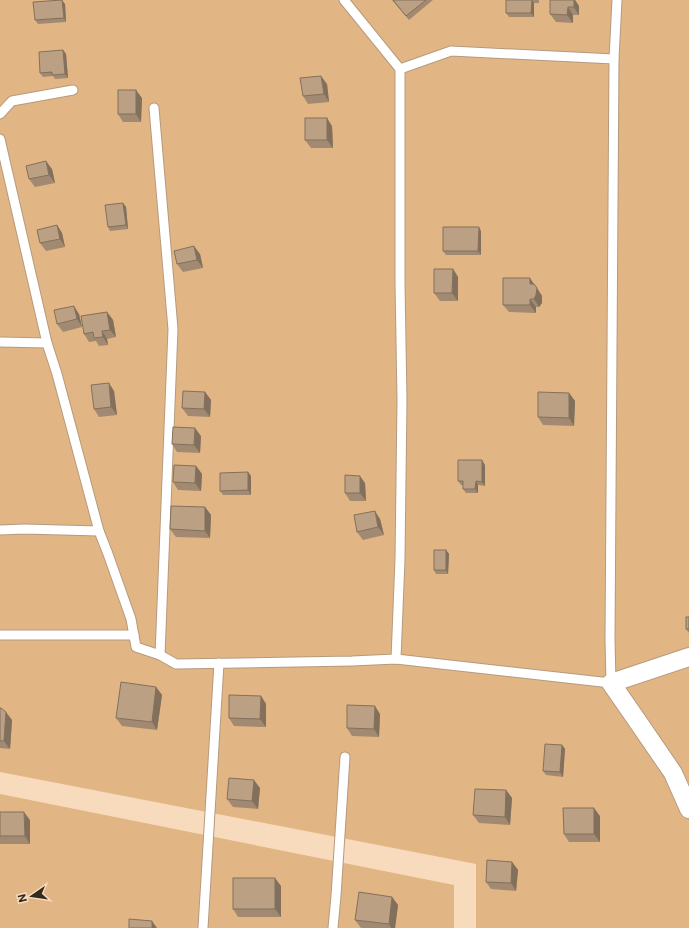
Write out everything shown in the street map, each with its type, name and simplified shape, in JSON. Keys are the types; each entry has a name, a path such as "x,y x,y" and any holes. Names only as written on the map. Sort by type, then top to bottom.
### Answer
{"street":[{"path":"689,658 611,683 673,773 689,810"}],"lane":[{"path":"344,0 400,69 400,283 402,400 400,559 396,659"},
{"path":"0,139 47,343 57,374 99,531 131,619 136,647 160,655 176,664 352,662 396,659 611,683 610,639 614,59 618,0"},
{"path":"400,69 451,51 614,59"},
{"path":"0,114 12,101 73,90"},
{"path":"154,108 173,329 160,655"},
{"path":"0,342 47,343"},
{"path":"0,530 24,529 99,531"},
{"path":"0,635 134,635"},
{"path":"203,928 219,663"},
{"path":"333,928 345,757"}],"shaded area":[{"path":"0,0 689,0 689,928 476,928 476,864 0,772"},
{"path":"0,794 454,885 454,928 0,928"}],"building":[{"path":"62,0 64,18 35,20 33,2"},
{"path":"393,0 426,0 406,16"},
{"path":"506,0 532,0 531,13 506,13"},
{"path":"550,0 574,0 574,7 568,7 567,15 550,14"},
{"path":"63,50 65,74 52,75 52,72 40,73 39,52"},
{"path":"321,76 324,94 303,96 300,78"},
{"path":"118,90 136,90 136,114 118,114"},
{"path":"305,118 327,118 327,140 305,140"},
{"path":"46,161 49,175 29,179 26,166"},
{"path":"123,203 126,225 108,227 105,205"},
{"path":"57,225 60,239 40,243 37,230"},
{"path":"443,227 479,227 478,251 443,251"},
{"path":"194,246 197,260 177,264 174,251"},
{"path":"434,269 453,269 452,293 434,293"},
{"path":"503,278 530,278 530,284 534,284 537,288 534,299 530,299 530,305 503,305"},
{"path":"74,306 77,319 57,324 54,310"},
{"path":"107,312 110,330 102,331 103,337 94,338 93,332 84,334 81,316"},
{"path":"109,383 111,407 94,409 91,385"},
{"path":"183,391 205,392 204,409 182,408"},
{"path":"538,392 569,393 569,418 538,417"},
{"path":"173,427 195,428 194,445 172,444"},
{"path":"458,460 482,460 482,482 476,481 475,489 463,489 463,481 458,481"},
{"path":"174,465 196,466 195,483 173,482"},
{"path":"248,472 248,490 220,491 220,473"},
{"path":"345,475 360,476 360,493 345,493"},
{"path":"171,506 205,507 205,531 170,529"},
{"path":"375,511 378,527 357,532 354,515"},
{"path":"434,550 446,550 446,570 434,570"},
{"path":"686,617 689,617 689,629 686,629"},
{"path":"121,682 156,687 152,722 116,718"},
{"path":"229,695 261,696 260,719 229,718"},
{"path":"347,705 375,706 374,729 347,728"},
{"path":"0,708 6,712 4,741 0,741"},
{"path":"545,744 562,745 560,772 543,771"},
{"path":"229,778 254,780 252,801 227,799"},
{"path":"475,789 506,790 505,817 473,815"},
{"path":"563,808 594,808 594,834 564,834"},
{"path":"0,812 24,812 25,836 0,836"},
{"path":"487,860 512,862 511,883 486,882"},
{"path":"233,878 275,878 275,909 233,909"},
{"path":"359,892 392,897 389,924 355,920"},
{"path":"129,919 152,921 152,928 129,928"}]}
